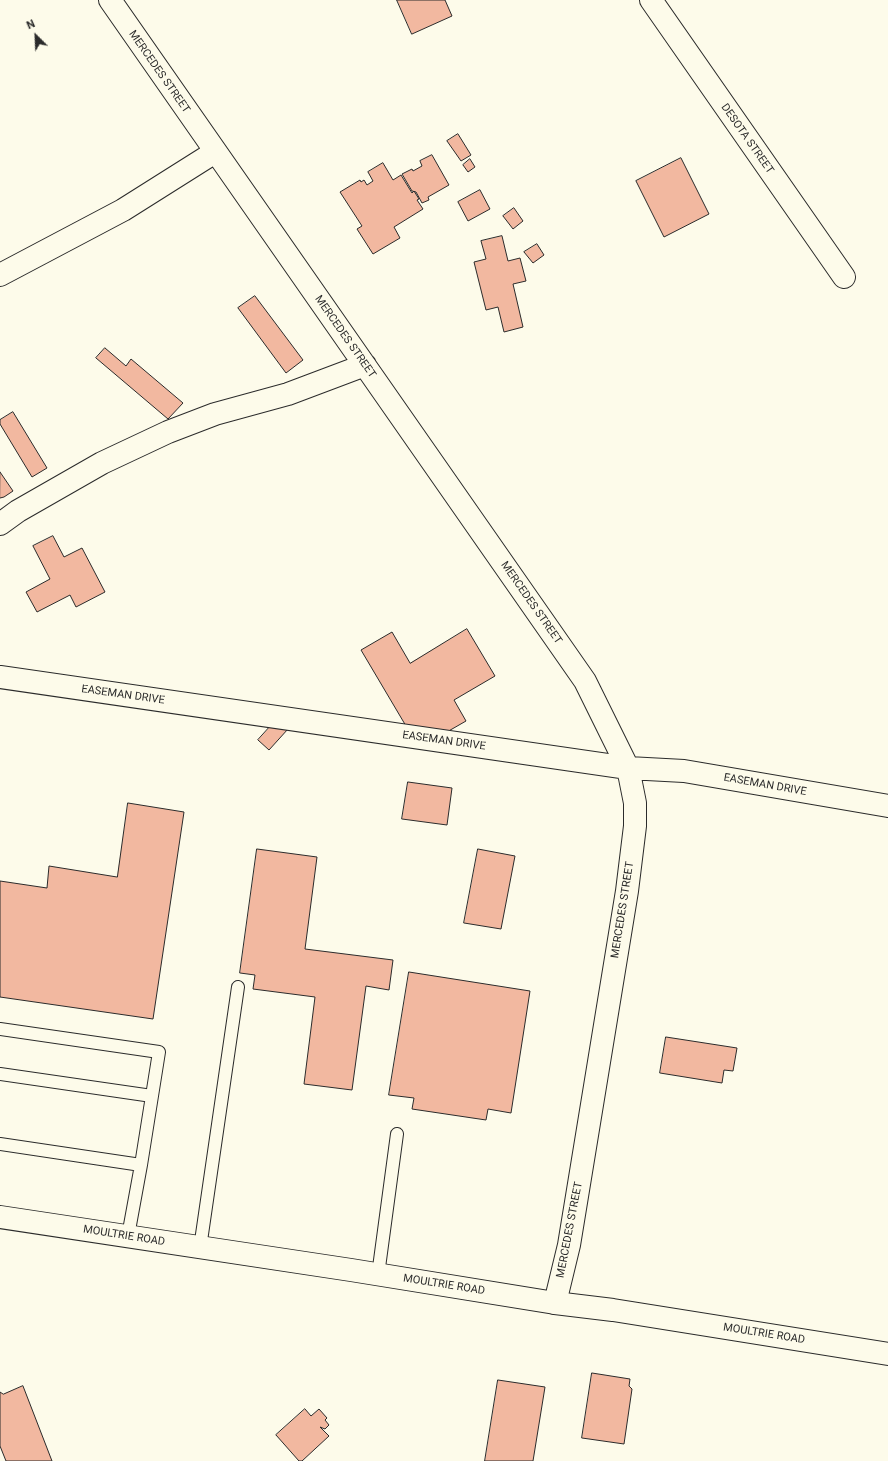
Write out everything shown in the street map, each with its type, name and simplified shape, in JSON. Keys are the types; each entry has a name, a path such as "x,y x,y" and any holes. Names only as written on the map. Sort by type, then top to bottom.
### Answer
{"street":[{"name":"MERCEDES STREET","path":"110,0 585,681 628,768 635,803 635,826 627,890 569,1245 555,1304"},
{"name":"DESOTA STREET","path":"651,0 844,277"},
{"path":"0,274 123,210 215,152"},
{"path":"0,524 18,511 102,463 168,432 215,414 288,394 365,365"},
{"name":"EASEMAN DRIVE","path":"0,678 628,768 684,772 888,806"},
{"name":"MOULTRIE ROAD","path":"0,1218 128,1236 555,1304 612,1310 888,1354"}],"lane":[{"path":"200,1248 238,987"},
{"path":"0,1029 159,1052 128,1236"},
{"path":"0,1074 152,1096"},
{"path":"378,1275 397,1134"},
{"path":"0,1144 141,1165"}],"building":[{"path":"397,0 445,0 452,16 412,34"},
{"path":"458,134 471,155 461,161 447,141"},
{"path":"432,155 449,185 428,197 429,200 422,203 416,192 412,191 402,174 412,169 413,171 422,166 420,161"},
{"path":"681,158 709,214 664,237 636,181"},
{"path":"470,159 475,167 468,172 463,165"},
{"path":"383,163 393,180 401,175 412,193 414,191 419,199 417,200 423,209 394,227 400,238 373,254 357,229 362,226 340,192 360,180 361,182 364,180 367,185 373,181 368,172"},
{"path":"480,190 490,209 468,221 458,202"},
{"path":"514,208 523,221 513,229 503,216"},
{"path":"502,236 508,261 520,258 526,281 513,284 523,327 504,332 498,307 486,310 474,262 486,259 481,241"},
{"path":"537,244 544,255 533,263 524,252"},
{"path":"255,296 303,360 286,373 238,308"},
{"path":"105,348 126,366 131,359 183,403 168,419 96,358"},
{"path":"13,412 47,468 32,477 0,424 0,420"},
{"path":"0,472 13,491 0,498"},
{"path":"53,536 64,557 82,548 105,592 76,607 70,595 37,612 26,592 50,579 33,546"},
{"path":"467,629 495,676 454,700 466,721 419,748 361,650 392,632 410,663"},
{"path":"277,719 288,729 269,750 258,740"},
{"path":"408,782 452,788 447,825 402,819"},
{"path":"128,803 184,812 153,1019 0,997 0,881 47,888 49,866 117,877"},
{"path":"257,849 317,857 305,949 393,960 389,990 366,986 352,1090 304,1084 315,997 253,989 255,975 240,973"},
{"path":"478,849 515,856 501,929 464,923"},
{"path":"409,972 530,991 511,1113 488,1109 486,1120 412,1109 414,1098 389,1095"},
{"path":"666,1037 737,1048 733,1071 724,1070 722,1083 660,1073"},
{"path":"592,1373 630,1379 629,1386 632,1389 624,1444 582,1438"},
{"path":"498,1380 545,1387 533,1461 485,1461"},
{"path":"23,1386 52,1461 6,1461 0,1446 0,1392 3,1394"},
{"path":"305,1409 311,1416 319,1409 327,1418 325,1420 329,1425 325,1429 320,1427 329,1436 302,1461 299,1461 276,1435"}]}
